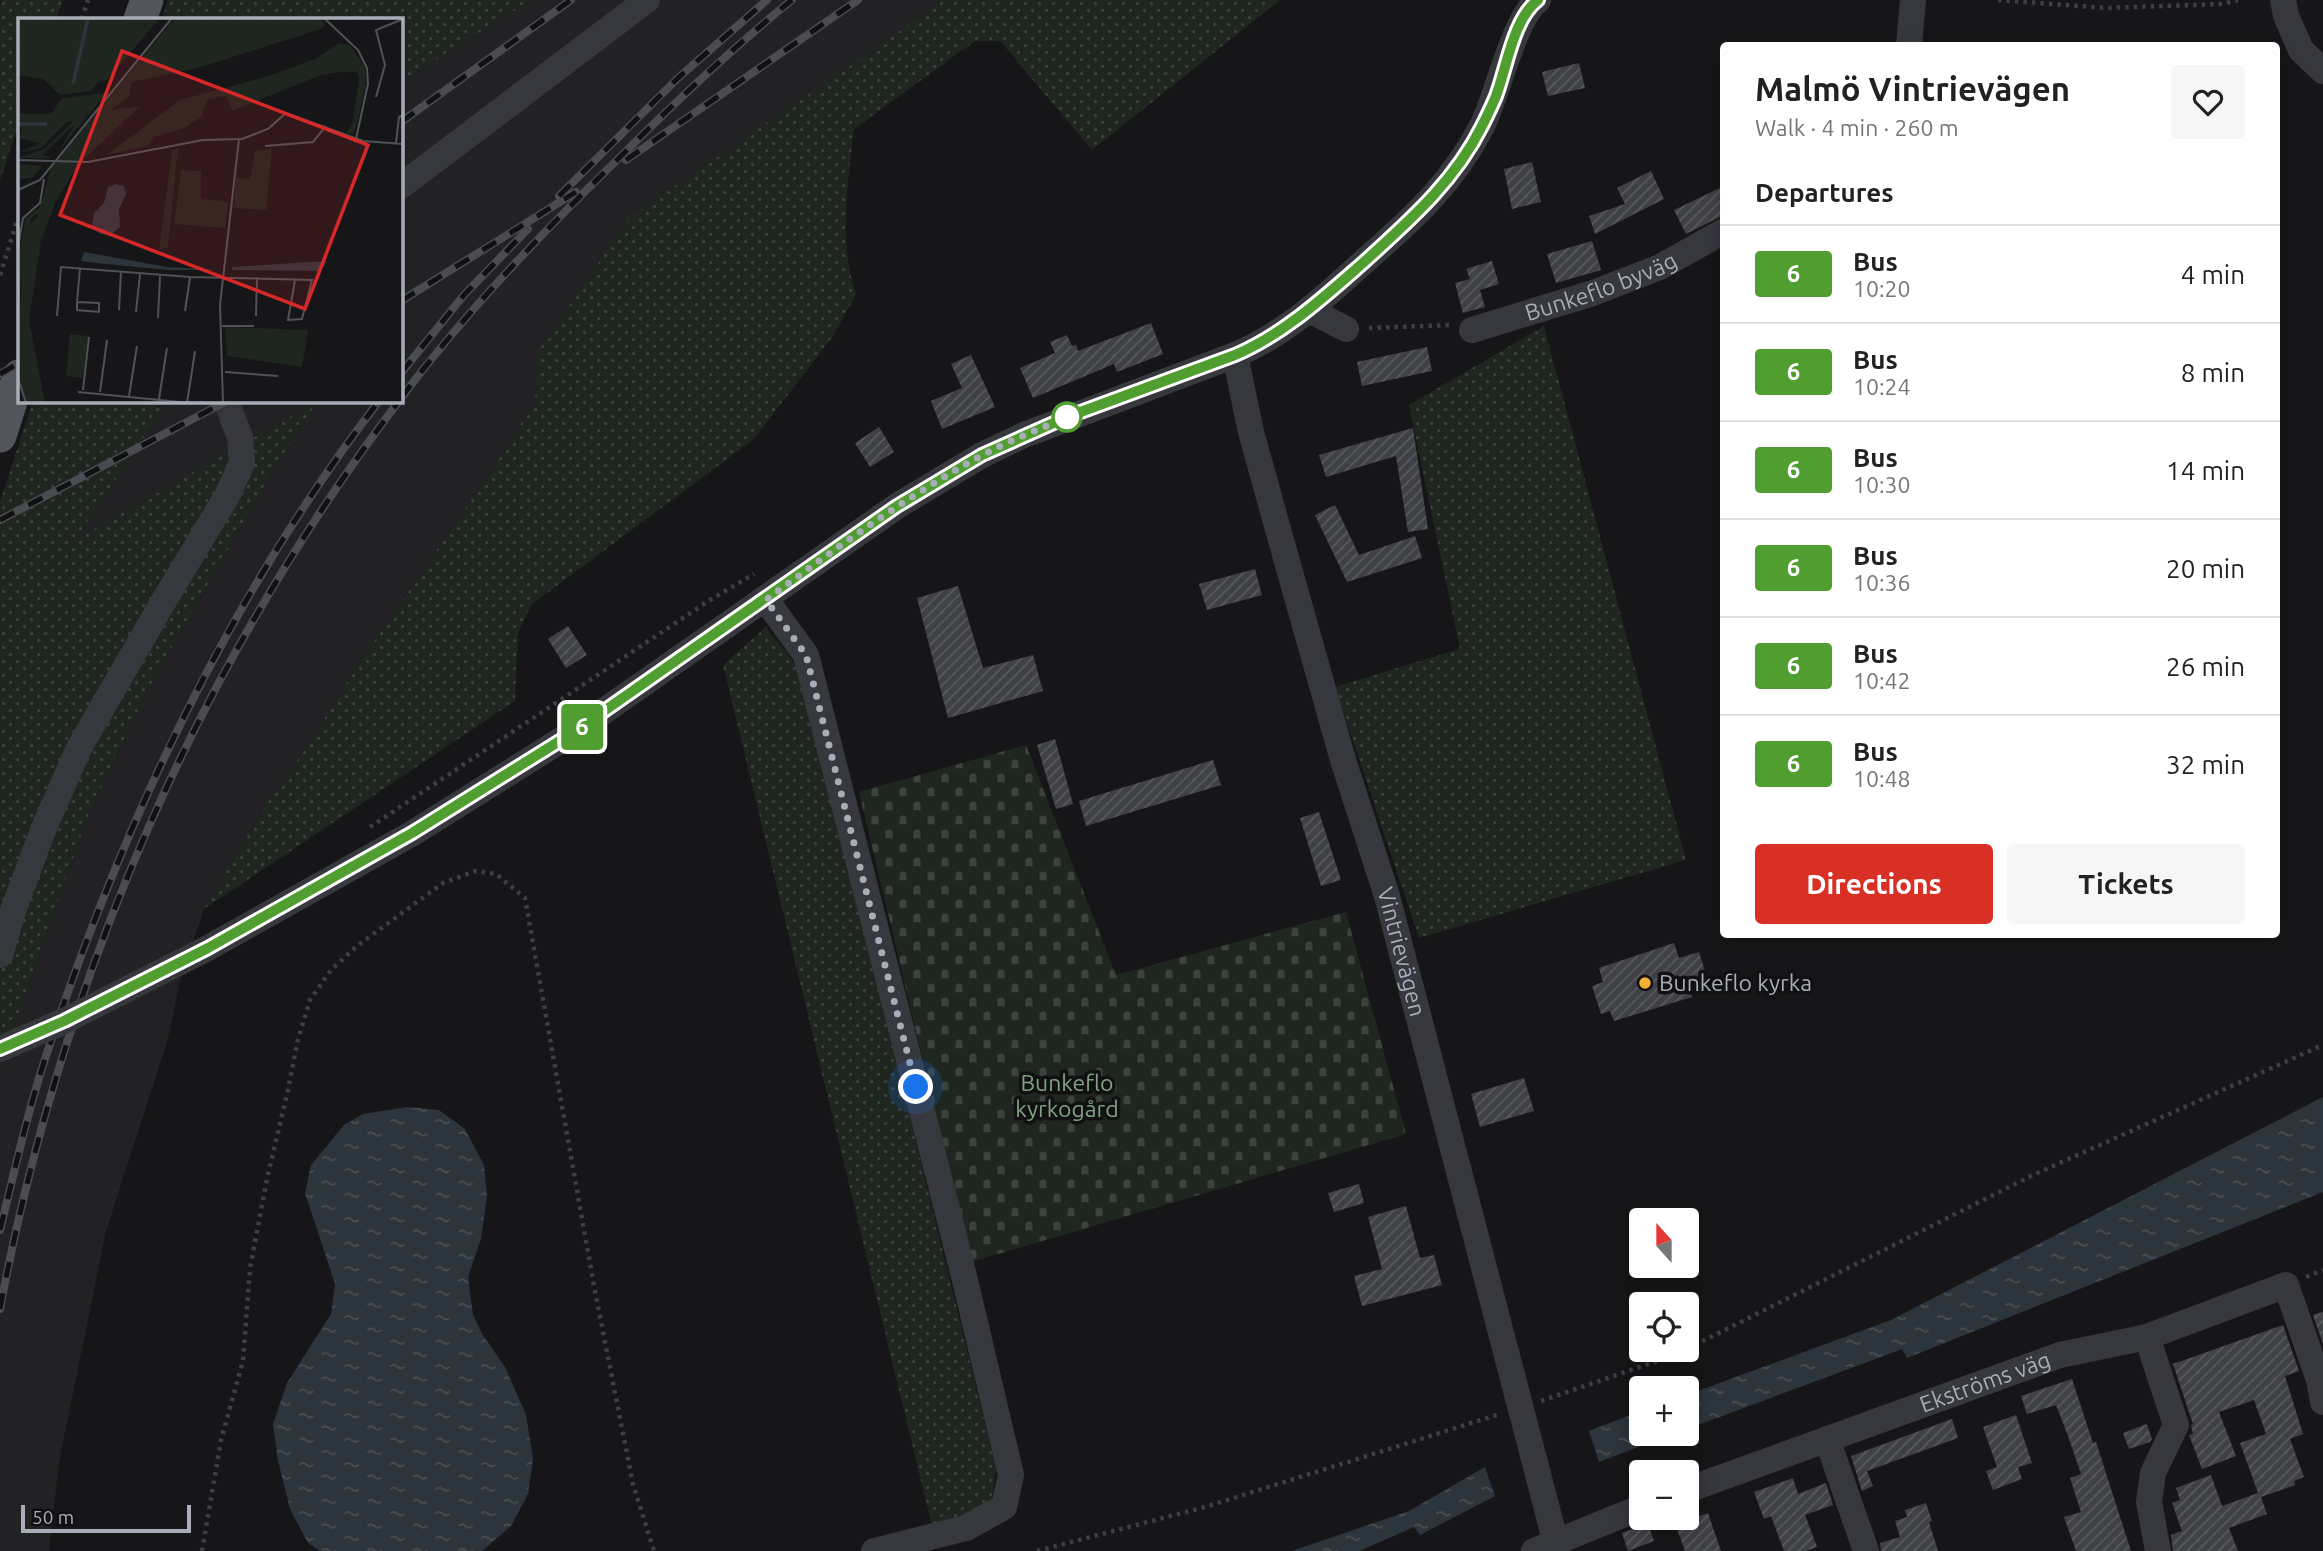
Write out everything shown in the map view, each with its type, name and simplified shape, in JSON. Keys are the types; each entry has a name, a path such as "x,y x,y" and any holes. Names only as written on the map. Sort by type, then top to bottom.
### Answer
{"main road":[{"path":"140,18 147,0"},
{"path":"0,436 18,379"}],"street":[{"path":"402,185 647,0"},
{"path":"0,1049 64,1021 208,948 412,833 574,732 897,506 982,455 1067,417 1259,345 1309,310 1427,205 1451,176 1471,147 1496,97 1521,21 1529,7 1538,0"},
{"path":"1909,42 1913,0"},
{"path":"2283,0 2286,16 2301,50 2323,71"},
{"name":"Bunkeflo byväg","path":"1472,330 1593,293 1649,271 1720,233"},
{"path":"1309,310 1346,329"},
{"name":"Vintrievägen","path":"1235,355 1251,432 1343,760 1387,897 1521,1408 1550,1548"},
{"path":"0,955 43,830 79,748 227,496 242,463 240,437 233,419"},
{"path":"766,600 806,655 1012,1475 1004,1507 966,1528 874,1551"},
{"name":"Ekströms väg","path":"1699,1486 2060,1355 2147,1337 2286,1285 2319,1380 2323,1402"},
{"path":"2147,1337 2176,1424 2153,1473 2149,1502 2158,1551"},
{"path":"1827,1439 1867,1551"},
{"path":"1550,1548 1629,1513"}],"path":[{"path":"82,18 88,0"},
{"path":"1998,0 2105,8 2223,4 2238,0"},
{"path":"0,275 18,218"},
{"path":"1346,329 1446,324 1472,330"},
{"path":"363,831 741,581 762,569 784,568 793,580"},
{"path":"202,1551 221,1440 243,1361 250,1268 267,1179 298,1039 310,1000 331,970 357,946 443,883 476,870 496,874 525,898 594,1286 633,1484 654,1551"},
{"path":"1699,1342 2033,1175 2323,1045"},
{"path":"1037,1551 1205,1507 1521,1408 1655,1362"}],"shaded area":[{"path":"531,0 940,0 886,41 540,350 535,401 494,467 270,798 204,909 179,985 168,1039 106,1231 59,1462 49,1551 0,1551 0,1068 88,816 148,689 273,470 317,403 74,541 167,402 402,402 402,81"}],"green space":[{"path":"2,0 63,0 56,18 18,18 18,126 0,180"},
{"path":"168,0 531,0 402,81 402,18 162,18"},
{"path":"940,0 1280,0 1092,150 1000,41 975,41 854,129 847,191 846,233 850,274 856,294 833,336 754,439 531,605 518,634 515,701 204,909 270,798 494,467 535,401 539,350 630,217 886,41"},
{"path":"1544,326 1686,860 1419,938 1335,687 1460,649 1409,405"},
{"path":"33,402 167,402 75,540 317,402 273,470 148,689 88,816 0,1068 0,502"},
{"path":"766,627 801,671 996,1469 992,1500 966,1516 932,1526 723,665"},
{"name":"Bunkeflo kyrkogård","path":"1026,745 1116,975 1346,912 1406,1134 971,1262 859,792"}],"water":[{"path":"2323,1097 2323,1192 1907,1358 1902,1349 1699,1425 1699,1391 1891,1320"},
{"path":"408,1107 439,1110 465,1129 484,1165 487,1196 481,1239 468,1277 473,1315 482,1334 505,1367 526,1415 533,1459 528,1494 511,1526 482,1551 320,1551 308,1543 290,1509 278,1461 273,1424 287,1383 331,1314 335,1284 305,1193 311,1165 344,1125 363,1114"},
{"path":"1629,1416 1629,1446 1641,1446 1599,1462 1589,1431"},
{"path":"1485,1467 1495,1496 1420,1535 1414,1527 1359,1551 1292,1551 1409,1511"}],"building":[{"path":"1579,63 1585,88 1548,96 1542,72"},
{"path":"1532,162 1541,202 1512,209 1504,169"},
{"path":"1651,171 1664,199 1595,234 1589,216 1625,204 1617,188"},
{"path":"1720,188 1720,217 1686,234 1674,210"},
{"path":"1592,241 1601,270 1556,283 1547,254"},
{"path":"1492,261 1499,284 1480,290 1485,307 1463,313 1455,283 1470,279 1466,269"},
{"path":"1151,323 1163,354 1117,372 1114,364 1033,398 1020,368 1055,353 1050,342 1067,335 1072,346 1076,345 1078,351"},
{"path":"1427,347 1432,371 1362,386 1357,362"},
{"path":"971,355 995,407 942,429 931,401 962,388 951,364"},
{"path":"879,427 894,452 870,467 855,443"},
{"path":"1413,428 1428,529 1408,532 1396,456 1326,477 1319,455"},
{"path":"1335,505 1359,555 1415,536 1422,558 1347,582 1315,515"},
{"path":"1255,569 1262,595 1207,610 1199,584"},
{"path":"958,586 983,668 1033,655 1043,691 948,718 917,598"},
{"path":"568,626 587,655 566,668 548,639"},
{"path":"1055,739 1073,804 1056,809 1037,745"},
{"path":"1213,760 1221,785 1086,826 1079,801"},
{"path":"1319,812 1341,880 1321,886 1300,818"},
{"name":"Bunkeflo kyrka","path":"1674,943 1679,958 1699,952 1707,977 1688,983 1692,997 1614,1021 1610,1011 1601,1014 1592,986 1603,982 1599,968"},
{"path":"1524,1078 1534,1111 1480,1127 1471,1094"},
{"path":"1359,1184 1364,1203 1334,1212 1328,1193"},
{"path":"1406,1206 1420,1258 1434,1255 1442,1285 1362,1306 1354,1276 1382,1269 1368,1217"},
{"path":"2323,1312 2323,1344 2313,1315"},
{"path":"2283,1325 2299,1371 2285,1376 2303,1434 2290,1439 2304,1477 2294,1481 2295,1485 2261,1497 2267,1514 2229,1528 2238,1551 2173,1551 2171,1535 2182,1531 2172,1503 2180,1500 2176,1488 2211,1475 2222,1506 2258,1493 2240,1443 2266,1434 2254,1400 2219,1412 2236,1456 2202,1469 2189,1435 2193,1434 2193,1424 2173,1364"},
{"path":"2072,1379 2093,1443 2096,1442 2131,1551 2076,1551 2064,1517 2081,1512 2070,1478 2081,1474 2068,1436 2056,1405 2027,1414 2021,1396"},
{"path":"2016,1415 2032,1463 2018,1467 2022,1479 1993,1490 1986,1471 1997,1467 1983,1427"},
{"path":"1952,1419 1958,1438 1867,1471 1873,1486 1862,1491 1851,1456"},
{"path":"2147,1424 2152,1439 2150,1442 2129,1449 2123,1433"},
{"path":"1793,1478 1798,1494 1826,1483 1833,1505 1805,1515 1817,1547 1806,1551 1784,1551 1771,1516 1764,1519 1754,1492"},
{"path":"1926,1503 1938,1551 1881,1551 1880,1543 1900,1537 1895,1521 1907,1517 1905,1510"},
{"path":"1708,1513 1721,1551 1685,1551 1677,1530 1699,1530 1699,1516"},
{"path":"1650,1530 1654,1541 1628,1551 1622,1533"}],"tunnel":[{"path":"226,402 233,419"}],"railway":[{"path":"402,121 571,0"},
{"path":"559,196 678,78 767,0"},
{"path":"402,397 477,305 558,218 702,78 792,0"},
{"path":"626,160 858,0"},
{"path":"402,300 576,192"},
{"path":"402,372 464,295 528,229"},
{"path":"0,374 18,364"},
{"path":"0,520 225,402"},
{"path":"0,1230 48,1050 111,878 147,794 186,712 275,552 325,475 378,402"},
{"path":"0,1309 26,1187 60,1066 100,948 147,832 200,719 260,609 326,503 398,402"}],"bus line":[{"name":"6","path":"0,1049 64,1021 208,948 412,833 574,732 897,506 982,455 1067,417 1138,393 1259,345 1284,328 1345,279 1427,205 1444,185 1465,157 1482,126 1496,97 1521,21 1529,7 1538,0"}],"place":[{"name":"Bunkeflo kyrka","path":"1645,983"}],"route":[{"path":"916,1087 806,655 766,600 897,506 944,477 982,455 1067,417"}]}
